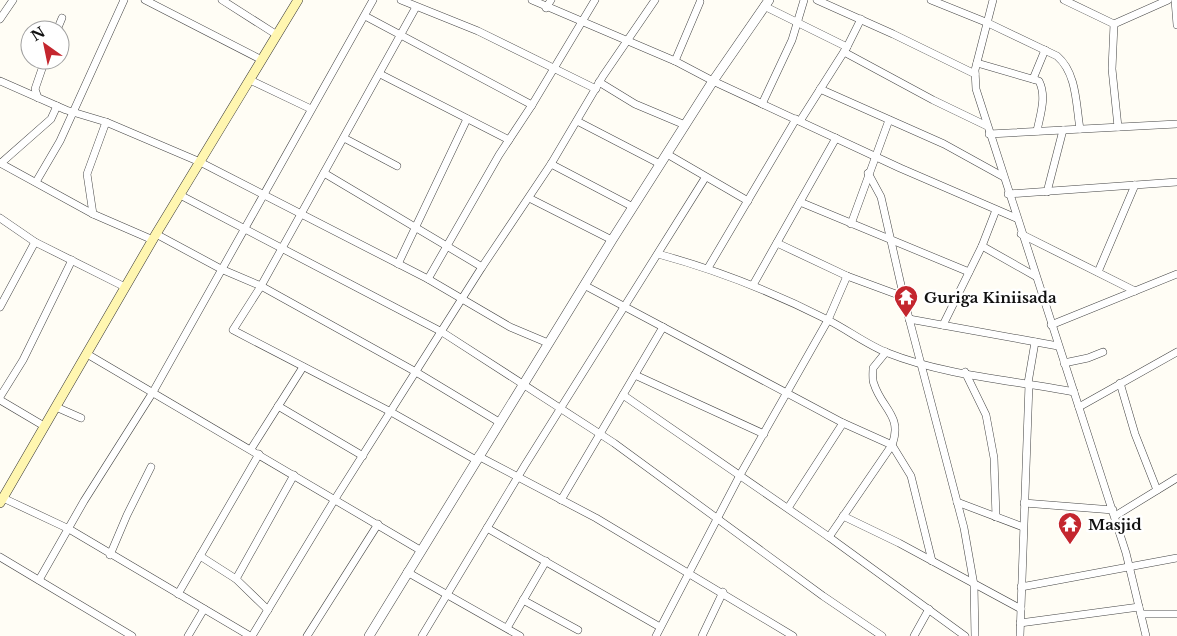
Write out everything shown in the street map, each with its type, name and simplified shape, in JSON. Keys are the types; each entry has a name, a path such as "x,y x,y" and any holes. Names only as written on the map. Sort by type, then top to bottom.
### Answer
{"main road":[{"path":"1,500 180,194 298,0"}],"street":[{"path":"0,19 13,0"},
{"path":"36,182 73,111 124,0"},
{"path":"145,0 262,60"},
{"path":"222,0 277,35"},
{"path":"39,580 84,501 153,392 373,0"},
{"path":"401,0 478,31 554,70 598,86 685,125"},
{"path":"532,0 546,8 674,61 874,156 1016,218"},
{"path":"546,8 551,0"},
{"path":"428,280 509,140 554,70 595,0"},
{"path":"1,500 68,530 251,636 482,267 529,198 598,86 655,0"},
{"path":"762,104 792,40 804,0"},
{"path":"817,0 975,74"},
{"path":"931,0 988,22 1045,50 1066,64 1072,81 1080,129"},
{"path":"993,0 977,63 975,74 976,89 1002,176 1114,513 1130,567 1146,636"},
{"path":"1064,0 1114,24 1168,0"},
{"path":"1175,0 1177,25"},
{"path":"674,61 700,2"},
{"path":"368,636 612,240 713,81 766,3 797,23 932,100 987,126"},
{"path":"416,6 324,174 234,330 604,523 688,574 723,592 793,636"},
{"path":"365,16 402,34 532,105"},
{"path":"708,268 798,120 845,49 861,19"},
{"path":"1114,24 1112,69 1118,127"},
{"path":"1033,79 1045,50"},
{"path":"977,63 1039,81 1043,89 1037,132"},
{"path":"38,98 35,89 41,70"},
{"path":"380,74 509,140"},
{"path":"250,80 311,109"},
{"path":"0,81 57,106 106,122 200,162 398,264 510,327 548,342"},
{"path":"820,89 944,144 1002,176"},
{"path":"57,106 51,119 0,163 93,214 155,237 261,286 416,372 499,422"},
{"path":"398,264 467,119"},
{"path":"851,224 874,156 889,120"},
{"path":"577,121 660,164"},
{"path":"93,214 87,174 106,122"},
{"path":"989,134 1177,124"},
{"path":"1048,192 1063,130"},
{"path":"344,138 396,166"},
{"path":"753,285 836,138"},
{"path":"667,154 705,178 748,201"},
{"path":"551,164 633,207"},
{"path":"868,173 881,197 904,298 957,502 974,585 975,636"},
{"path":"324,174 448,245 482,267"},
{"path":"423,636 517,478 705,178"},
{"path":"1008,194 1177,182"},
{"path":"1098,272 1134,185"},
{"path":"180,194 442,332 600,434 719,518 823,596 882,636"},
{"path":"529,198 612,240"},
{"path":"800,202 969,272"},
{"path":"943,325 982,246 996,210"},
{"path":"0,218 35,242 125,287"},
{"path":"1021,234 1135,291"},
{"path":"0,307 35,242"},
{"path":"777,243 847,276 904,298"},
{"path":"982,246 1035,276"},
{"path":"658,254 708,268 753,285 828,320 886,352 922,364 1074,392"},
{"path":"44,426 0,398 23,360 72,260"},
{"path":"1051,325 1177,274"},
{"path":"656,636 719,518 740,474 788,392 813,343 828,320 847,276"},
{"path":"584,285 844,423 892,445 911,476 932,561"},
{"path":"910,319 1058,346"},
{"path":"561,500 662,326"},
{"path":"1020,636 1029,383 1035,342"},
{"path":"829,537 892,445 896,433 894,418 874,384 873,368 886,352"},
{"path":"1064,363 1088,358 1103,352"},
{"path":"1079,407 1177,352"},
{"path":"86,354 251,449 420,550"},
{"path":"251,449 303,367"},
{"path":"965,372 986,415 994,458 996,517"},
{"path":"635,375 764,434"},
{"path":"1120,384 1135,434 1157,490"},
{"path":"623,395 740,474 965,636"},
{"path":"278,406 363,456"},
{"path":"56,407 81,418"},
{"path":"788,508 844,423"},
{"path":"178,594 259,454"},
{"path":"110,555 151,467"},
{"path":"236,578 294,475"},
{"path":"1024,503 1114,513 1177,478"},
{"path":"957,502 1023,526"},
{"path":"843,516 900,543 1021,609"},
{"path":"306,636 378,524"},
{"path":"487,528 660,627"},
{"path":"200,556 236,578 268,610"},
{"path":"0,557 132,636"},
{"path":"1022,587 1177,558"},
{"path":"507,628 546,561"},
{"path":"407,572 520,636"},
{"path":"705,635 723,592"},
{"path":"523,600 578,630"},
{"path":"188,636 204,609"},
{"path":"914,636 928,609"},
{"path":"1020,622 1140,611 1177,614"}],"place":[{"name":"Guriga Kiniisada","path":"906,318"},
{"name":"Masjid","path":"1070,545"}]}
